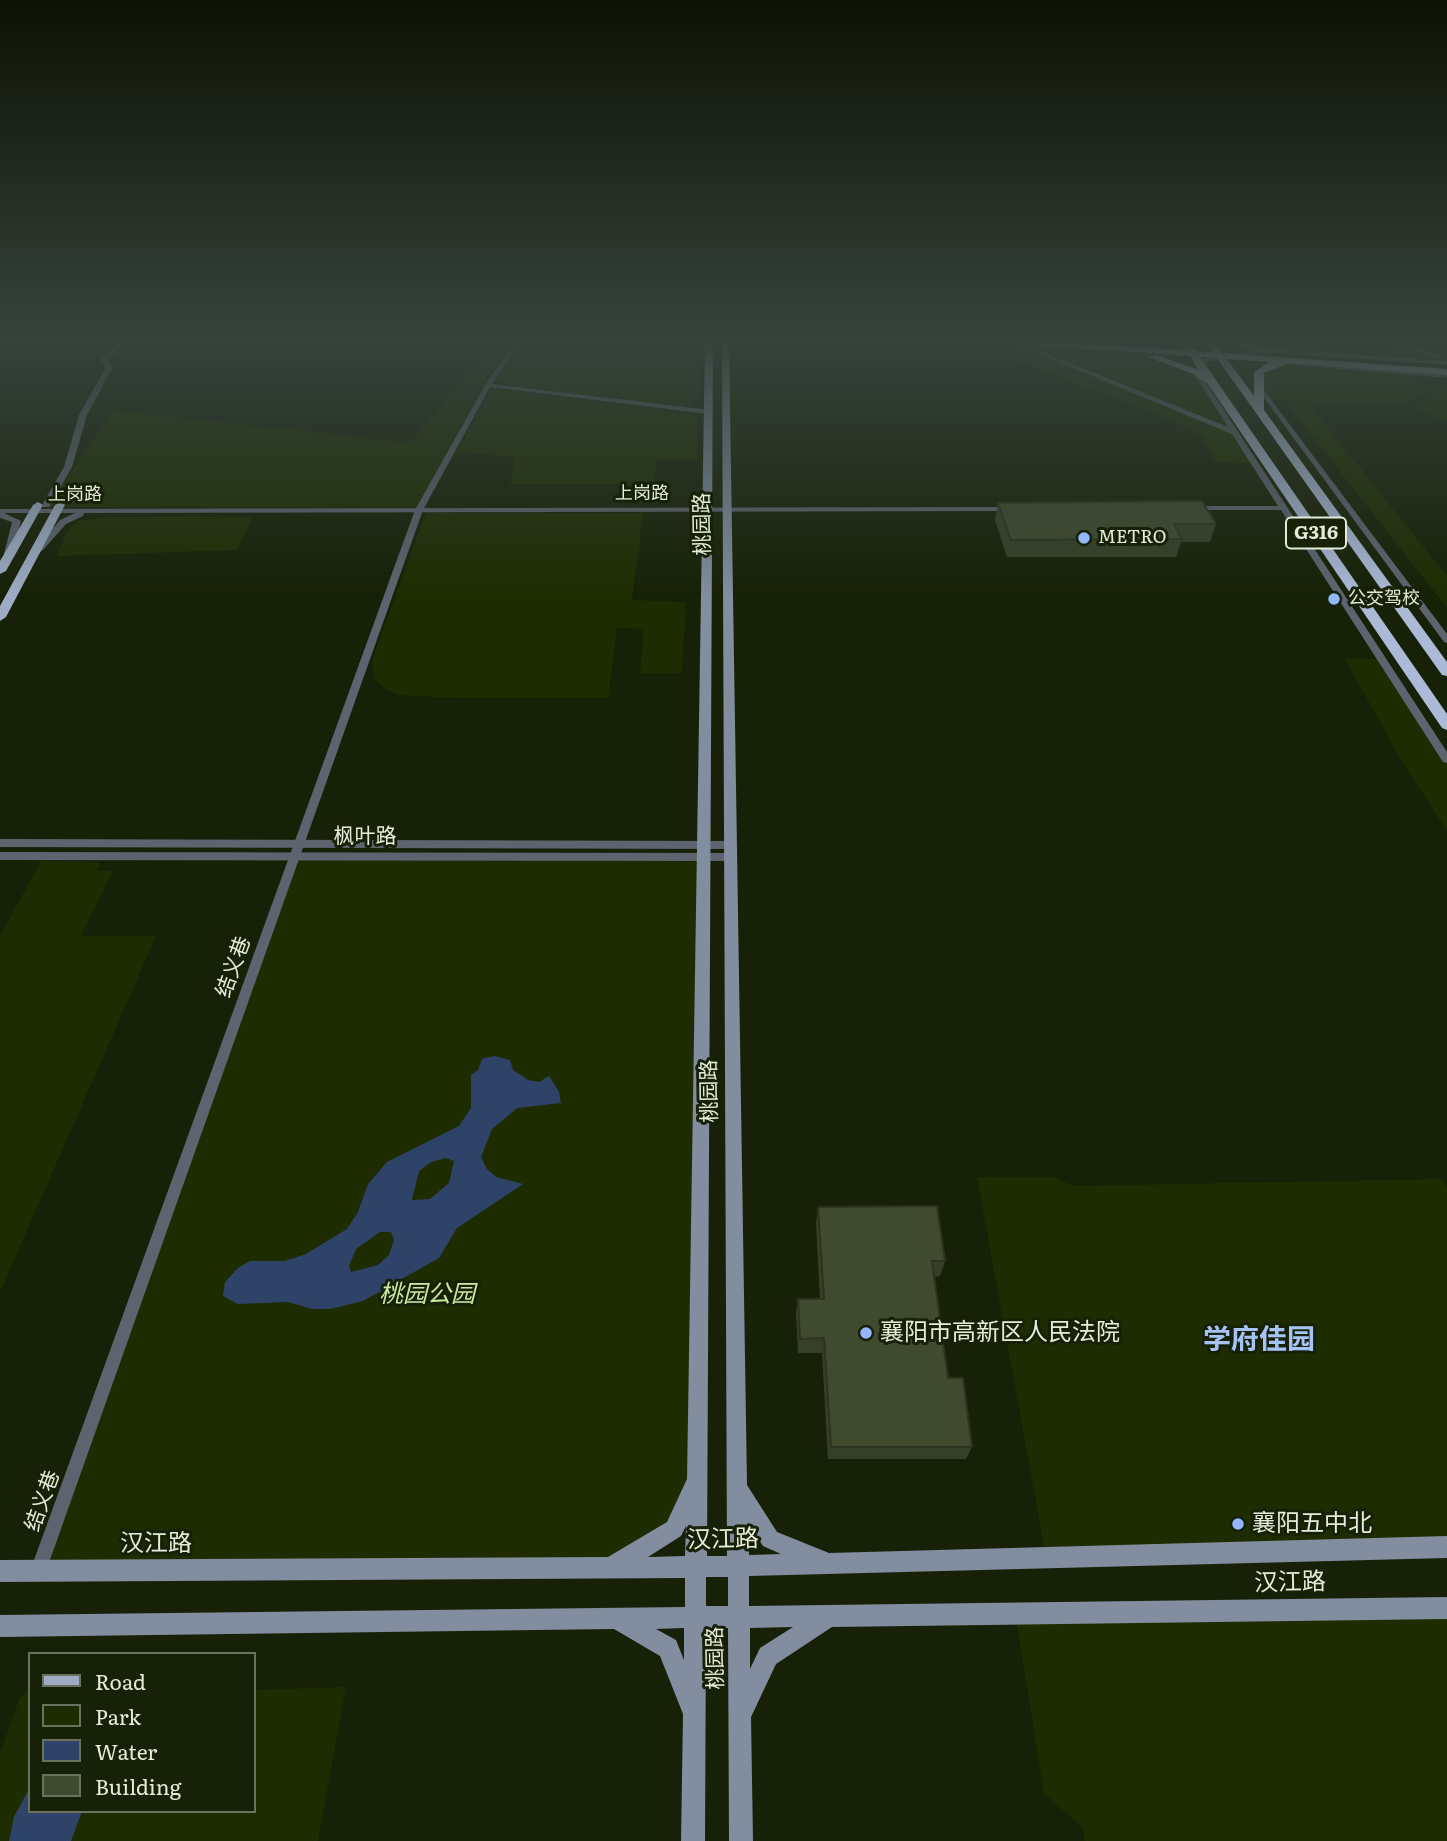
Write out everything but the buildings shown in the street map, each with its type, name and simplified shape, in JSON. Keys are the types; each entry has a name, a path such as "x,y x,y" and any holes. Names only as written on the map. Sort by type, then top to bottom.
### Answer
{"highway":[{"name":"G316","path":"1243,427 1447,725"},
{"name":"G316","path":"1271,427 1447,671"}],"main road":[{"name":"桃园路","path":"710,427 717,507 730,851 741,1841"},
{"name":"桃园路","path":"693,1841 705,850 720,427"},
{"path":"0,617 29,563 47,507"},
{"path":"3,567 47,507"},
{"path":"611,1567 674,1529 698,1477"},
{"path":"737,1487 770,1539 827,1563"},
{"name":"汉江路","path":"0,1571 697,1567 1447,1546"},
{"name":"汉江路","path":"0,1626 1447,1608"},
{"path":"740,1716 768,1656 830,1616"},
{"path":"616,1618 668,1648 695,1718"}],"street":[{"path":"47,507 68,467 80,427"},
{"name":"结义巷","path":"38,1571 420,507 465,427"},
{"path":"1220,427 1235,433"},
{"path":"1231,427 1447,760"},
{"path":"1288,427 1447,640"},
{"path":"1184,504 1282,506"},
{"name":"上岗路","path":"0,505 97,511 420,507"},
{"name":"上岗路","path":"0,513 47,507 1021,506"},
{"path":"1173,508 1282,506"},
{"path":"689,507 746,507"},
{"path":"29,563 63,522 97,511"},
{"path":"0,513 17,521 3,567"},
{"name":"枫叶路","path":"0,843 297,850"},
{"name":"枫叶路","path":"0,856 297,850 730,851"}],"green space":[{"path":"101,427 265,427 410,443 423,427 460,427 417,507 47,507"},
{"path":"471,427 697,427 697,460 656,460 655,484 510,484 515,457 457,452"},
{"path":"1187,427 1231,427 1255,464 1216,462 1202,436"},
{"path":"1305,427 1327,427 1447,576 1447,608"},
{"path":"426,513 643,513 632,600 686,602 682,673 640,673 644,629 617,628 608,698 459,698 399,695 384,688 374,678 372,660"},
{"path":"111,517 253,517 237,550 56,556 70,527 79,521"},
{"path":"1345,659 1381,659 1447,760 1447,831 1400,758"},
{"name":"桃园公园","path":"295,856 704,856 698,1477 674,1529 611,1567 38,1571"},
{"path":"41,861 100,862 97,871 113,871 81,936 156,936 0,1292 0,936"},
{"path":"977,1177 1052,1177 1074,1186 1443,1179 1447,1188 1447,1547 1046,1557"},
{"path":"1447,1608 1447,1841 1085,1841 1082,1827 1044,1793 1015,1613"},
{"path":"346,1687 318,1841 0,1841 0,1754 20,1697 28,1691 28,1813 256,1813 256,1690"}],"water":[{"path":"494,1056 510,1060 513,1070 528,1080 539,1082 549,1076 559,1092 561,1103 517,1108 492,1129 481,1157 487,1169 496,1177 523,1184 457,1228 439,1258 363,1301 330,1309 312,1309 288,1302 238,1304 223,1296 225,1282 238,1268 250,1261 285,1261 306,1254 347,1229 358,1212 368,1184 387,1162 459,1126 471,1108 471,1075 478,1070 482,1059","holes":["446,1158 454,1161 449,1183 430,1199 412,1200 419,1171 431,1162","380,1232 391,1232 394,1240 389,1255 378,1265 351,1272 349,1266 356,1249"]},
{"path":"28,1791 28,1813 81,1813 71,1841 9,1841 14,1817"}],"place":[{"name":"METRO","path":"1084,538"},
{"name":"公交驾校","path":"1334,599"},
{"name":"襄阳市高新区人民法院","path":"866,1333"},
{"name":"襄阳五中北","path":"1238,1524"}],"district":[{"name":"学府佳园","path":"1259,1341"}]}
